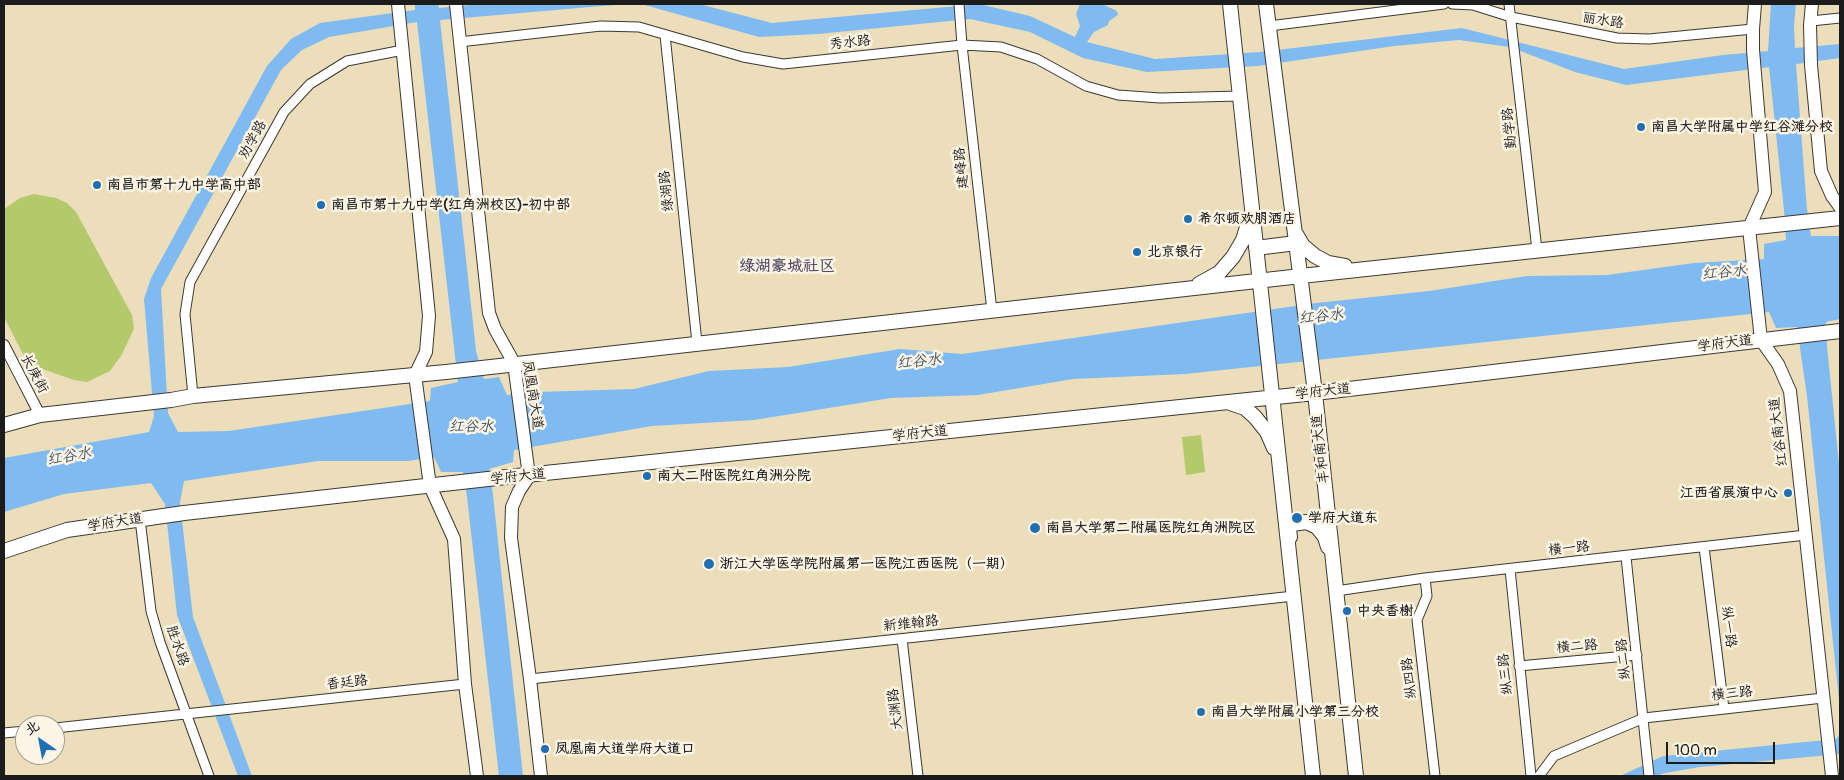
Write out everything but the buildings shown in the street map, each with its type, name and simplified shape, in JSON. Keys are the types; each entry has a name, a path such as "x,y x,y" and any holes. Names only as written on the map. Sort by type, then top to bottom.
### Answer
{"main road":[{"name":"凤凰南大道","path":"456,4 489,313 495,329 514,364 529,476"},
{"path":"1230,4 1313,776"},
{"name":"丰和南大道","path":"1266,4 1315,393 1356,776"},
{"name":"红谷南大道","path":"1755,4 1753,50 1765,192 1750,228 1759,322 1761,340 1778,364 1790,391 1832,776"},
{"path":"1812,4 1810,65 1821,171 1832,196 1840,207"},
{"path":"398,6 429,316 426,352 415,375 430,486 454,539 465,684 477,776"},
{"path":"1191,288 1219,273 1233,257 1244,240 1252,212"},
{"path":"4,425 40,415 193,396 446,372 1191,288 1260,288 1360,269 1840,218"},
{"path":"1256,248 1296,237 1315,256 1328,263 1360,269"},
{"name":"学府大道","path":"4,551 68,530 162,516 496,478 1315,393 1835,332"},
{"path":"1321,449 1322,411 1330,400 1339,393 1360,388"},
{"path":"1224,402 1245,408 1255,417 1266,432 1279,459"},
{"path":"529,476 519,491 512,507 511,538 541,776"},
{"path":"1290,563 1290,529 1292,524 1301,521 1317,527 1325,537 1333,559"}],"street":[{"name":"建峰路","path":"959,4 992,310"},
{"path":"1268,26 1444,4"},
{"name":"丽水路","path":"1452,4 1474,5 1511,16 1617,38 1649,38 1753,29"},
{"name":"勤学路","path":"1509,4 1537,250"},
{"path":"1811,21 1840,18"},
{"name":"秀水路","path":"459,42 601,26 639,27 743,57 783,64 962,45 1001,48 1019,53 1037,59 1086,86 1118,95 1160,98 1240,96"},
{"name":"绿湖路","path":"665,36 697,343"},
{"name":"劝学路","path":"193,396 185,314 190,282 284,112 310,84 347,61 403,50"},
{"name":"长庚街","path":"4,345 40,415"},
{"name":"胜水路","path":"140,519 151,611 160,642 209,776"},
{"name":"横一路","path":"1336,591 1425,578 1626,557 1806,535"},
{"name":"纵一路","path":"1704,548 1724,709"},
{"name":"纵二路","path":"1626,557 1649,776"},
{"name":"纵三路","path":"1510,569 1531,776"},
{"name":"纵四路","path":"1425,578 1427,596 1417,620 1435,776"},
{"name":"新维翰路","path":"530,679 1294,596"},
{"name":"大渊路","path":"902,639 918,776"},
{"name":"横二路","path":"1520,666 1637,655"},
{"name":"香廷路","path":"186,714 465,684"},
{"name":"横三路","path":"1539,776 1554,756 1644,718 1823,698"},
{"path":"65,727 186,714"}],"green space":[{"path":"34,194 56,198 67,203 76,212 132,315 134,329 121,356 110,371 87,382 74,380 28,364 4,317 4,209 20,198"},
{"path":"1201,435 1205,472 1186,475 1182,437"}],"water":[{"name":"红谷水","path":"415,4 438,4 439,8 480,4 626,4 440,20 476,351 484,379 499,377 507,395 537,392 634,389 709,371 788,367 900,349 962,354 1316,303 1429,291 1527,276 1607,275 1694,263 1764,259 1764,244 1786,240 1769,67 1626,85 1575,72 1510,47 1459,40 1394,46 1258,66 1147,72 1083,58 1030,32 970,19 818,34 759,37 641,4 699,4 772,23 979,4 1030,16 1075,37 1080,26 1076,14 1080,4 1102,4 1117,11 1118,15 1109,21 1108,25 1094,32 1087,42 1155,59 1260,52 1462,28 1624,69 1723,55 1768,51 1771,4 1796,4 1795,48 1840,44 1840,58 1796,64 1807,210 1811,236 1839,236 1840,242 1840,319 1826,322 1840,474 1840,709 1807,396 1797,327 1776,328 1769,312 1185,374 1073,379 978,395 891,398 754,420 652,426 514,450 513,462 489,469 523,776 499,776 463,472 441,472 434,457 408,461 318,461 184,481 180,502 193,617 252,776 238,776 177,615 165,504 151,483 64,494 4,512 4,458 149,432 154,416 144,299 151,278 267,66 291,39 320,23 415,10","holes":["417,22 458,382 431,388 430,401 229,431 178,432 168,413 161,289 281,70 302,50 329,37"]},
{"path":"1840,734 1840,754 1700,767 1656,776 1620,776 1663,756 1836,739"}],"place":[{"name":"南昌大学附属中学红谷滩分校","path":"1641,127"},
{"name":"南昌市第十九中学高中部","path":"97,185"},
{"name":"南昌市第十九中学(红角洲校区)-初中部","path":"321,205"},
{"name":"希尔顿欢朋酒店","path":"1188,219"},
{"name":"北京银行","path":"1137,252"},
{"name":"南大二附医院红角洲分院","path":"647,476"},
{"name":"江西省展演中心","path":"1788,493"},
{"name":"学府大道东","path":"1297,518"},
{"name":"南昌大学第二附属医院红角洲院区","path":"1035,528"},
{"name":"浙江大学医学院附属第一医院江西医院（一期）","path":"709,564"},
{"name":"中央香榭","path":"1347,611"},
{"name":"南昌大学附属小学第三分校","path":"1201,712"},
{"name":"凤凰南大道学府大道口","path":"545,749"}],"district":[{"name":"绿湖豪城社区","path":"787,267"}]}
